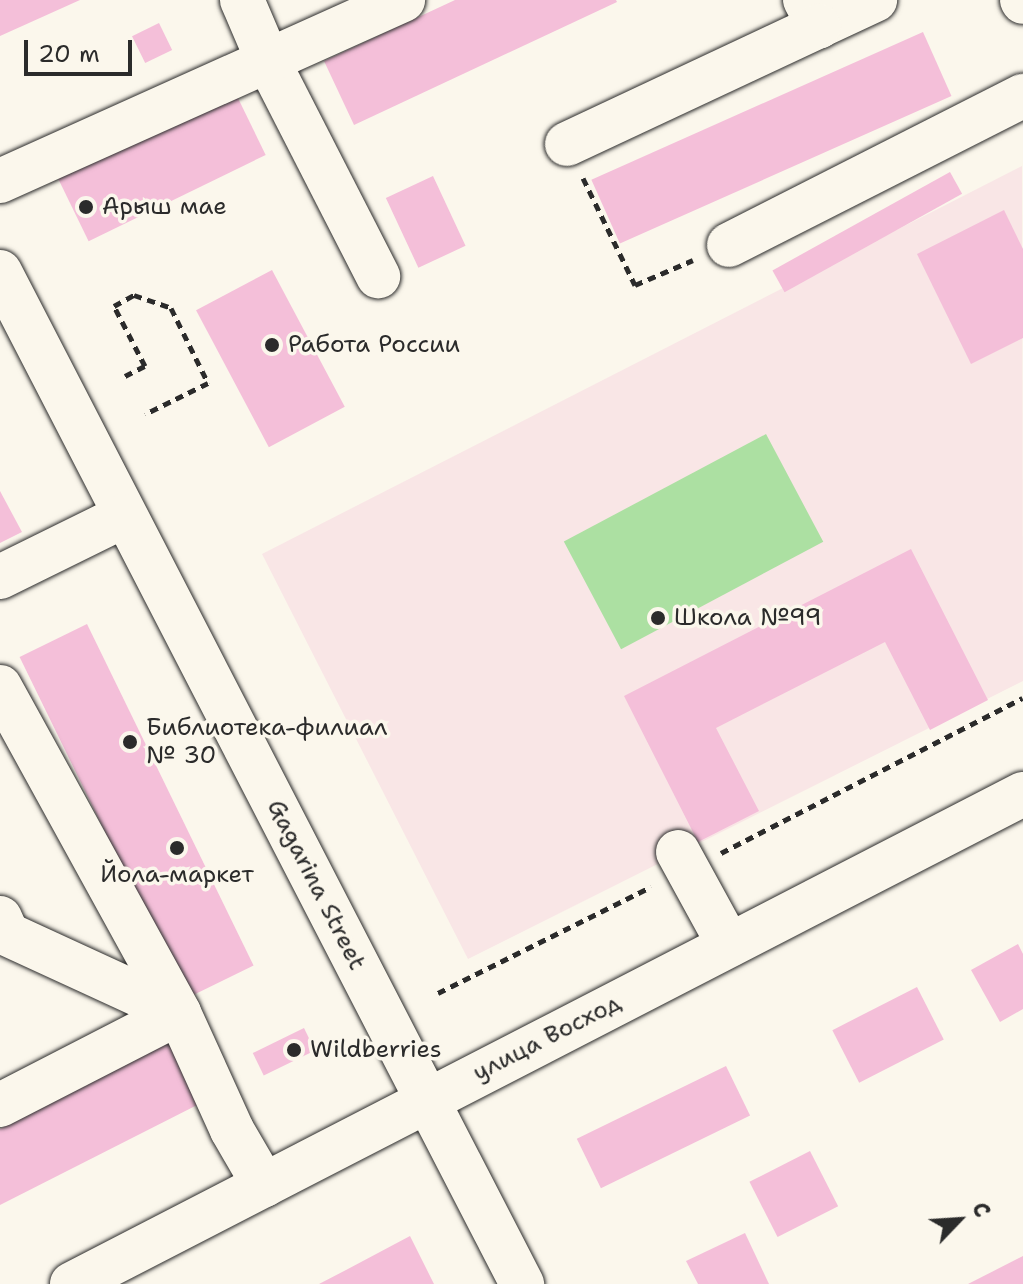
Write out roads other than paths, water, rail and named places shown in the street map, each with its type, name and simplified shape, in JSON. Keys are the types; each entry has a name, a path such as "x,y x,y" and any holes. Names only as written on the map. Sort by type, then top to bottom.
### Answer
{"street":[{"path":"242,0 268,61 378,276"},
{"path":"0,181 403,0"},
{"path":"567,144 812,13 875,0"},
{"path":"729,245 1023,96"},
{"name":"Gagarina Street","path":"0,272 522,1284"},
{"path":"0,577 124,516"},
{"path":"0,687 179,1013 232,1130 264,1185"},
{"name":"улица Восход","path":"72,1284 125,1272 264,1185 1023,794"},
{"path":"683,860 729,945"},
{"path":"0,918 7,934 179,1013"},
{"path":"0,1105 179,1013"}],"place":[{"name":"Арыш мае","path":"86,207"},
{"name":"Работа России","path":"272,345"},
{"name":"Школа №99","path":"658,618"},
{"name":"Библиотека-филиал № 30","path":"130,742"},
{"name":"Йола-маркет","path":"177,848"},
{"name":"Wildberries","path":"294,1050"}]}
